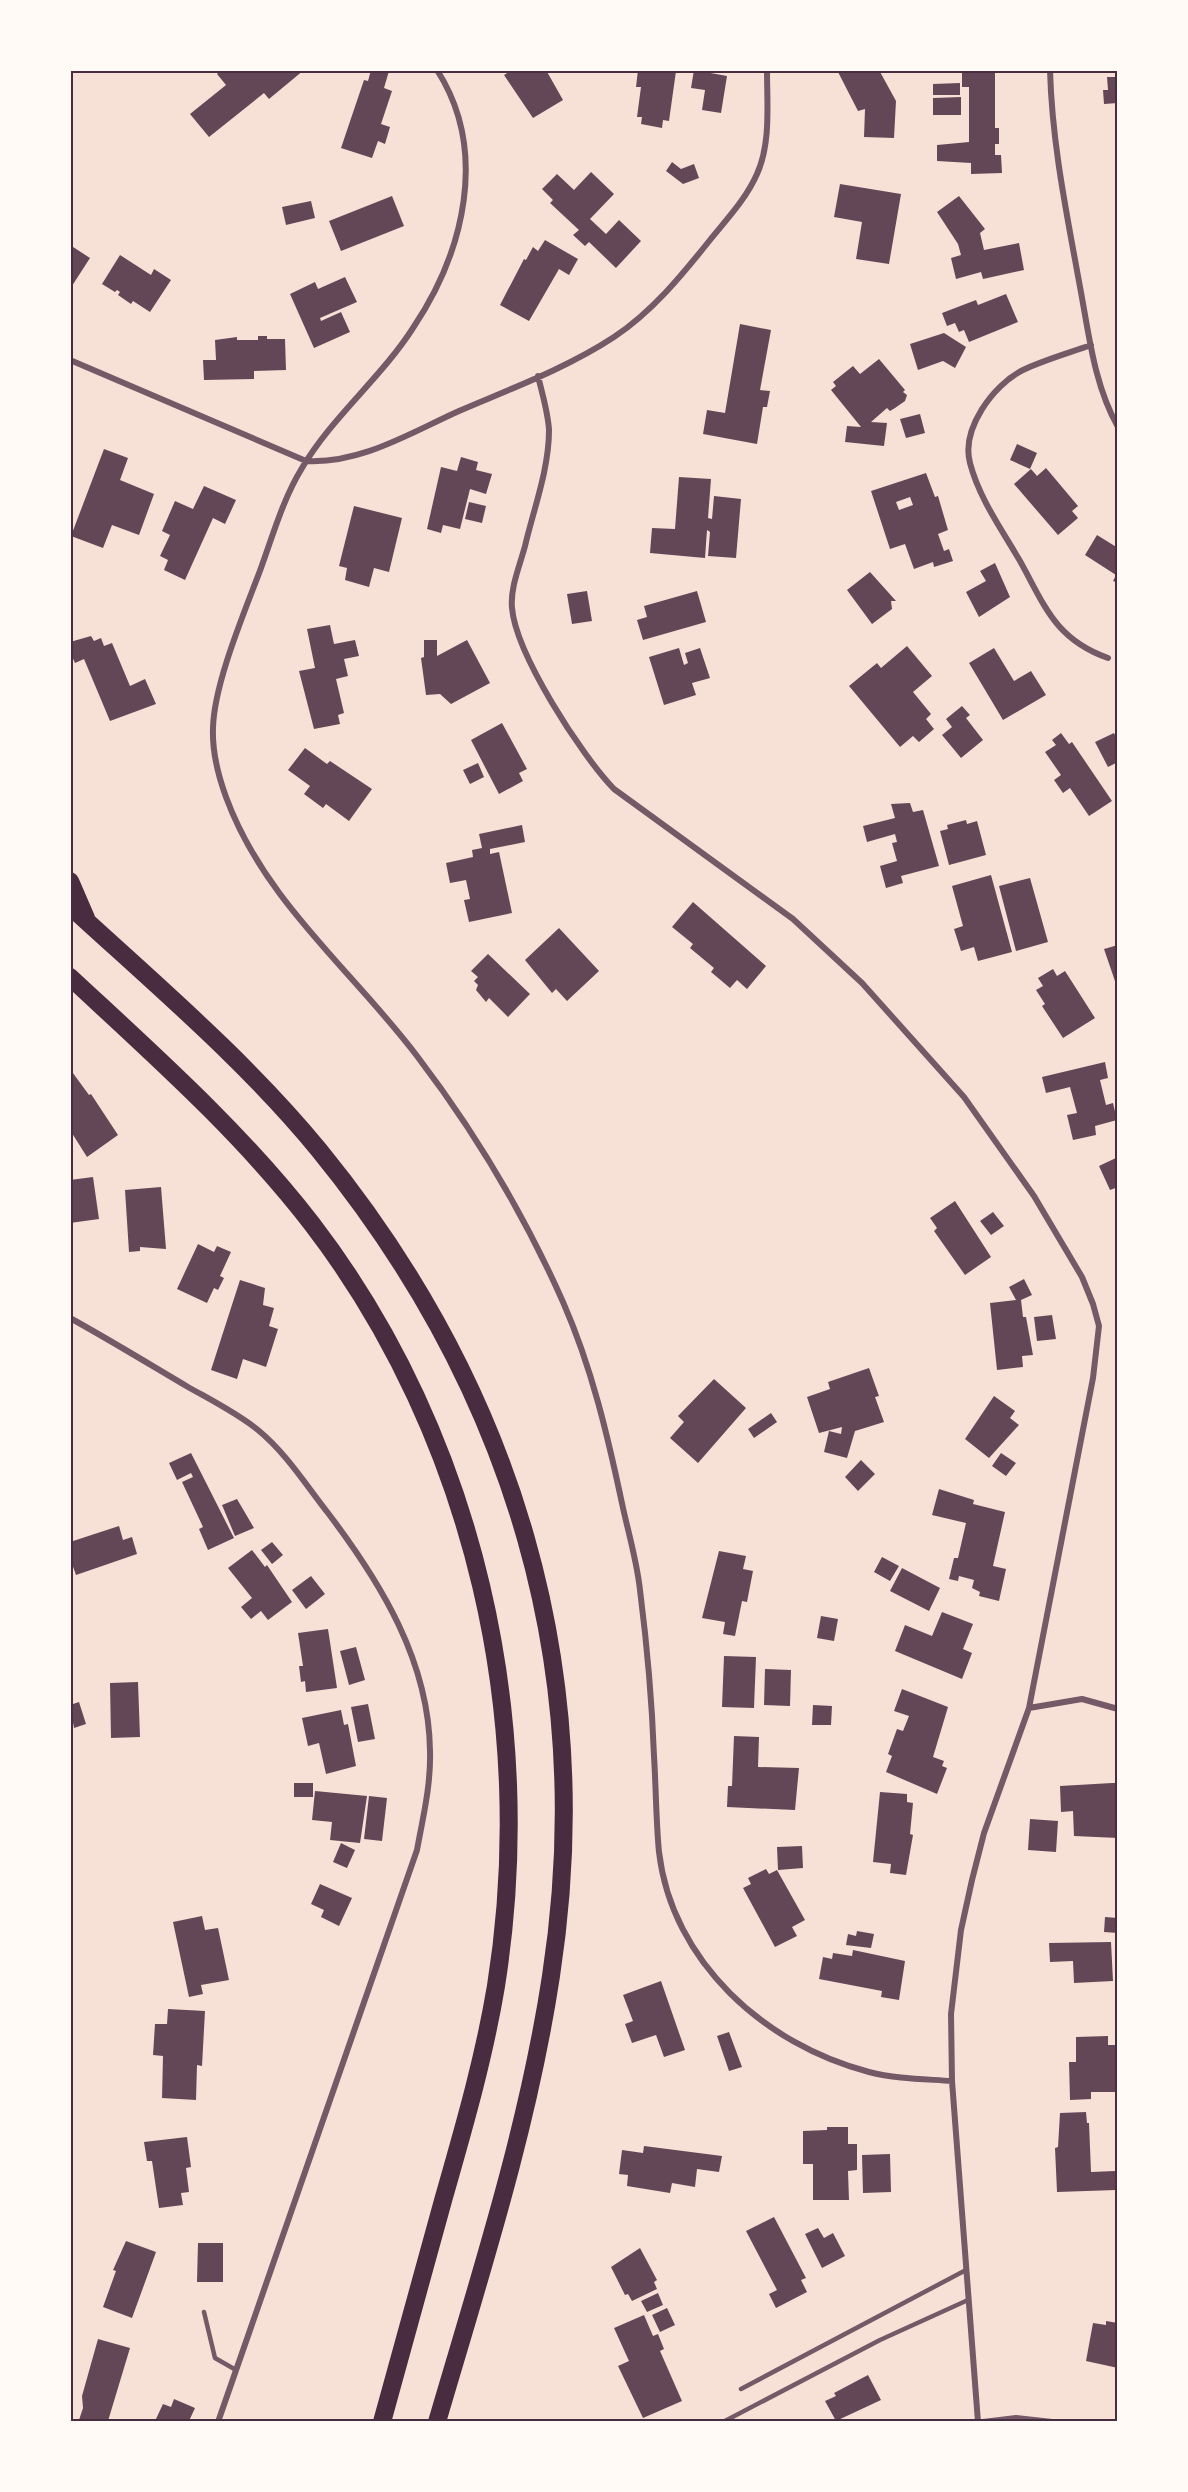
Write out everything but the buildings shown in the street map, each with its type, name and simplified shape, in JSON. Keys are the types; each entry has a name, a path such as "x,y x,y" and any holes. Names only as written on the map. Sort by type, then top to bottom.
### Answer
{"highway":[{"path":"70,881 87,921"},
{"path":"70,906 268,1092 319,1150 387,1238 443,1335 489,1427 506,1471 534,1570 547,1626 558,1707 565,1824 560,1905 545,2009 513,2157 437,2421"},
{"path":"70,977 196,1096 265,1167 313,1226 358,1290 399,1363 440,1452 465,1521 486,1596 507,1757 509,1846 504,1927 482,2063 382,2421"}],"street":[{"path":"437,70 451,93 465,140 466,191 458,232 438,282 413,329 306,461 284,505 242,620 216,703 212,730 217,771 234,818 265,876 304,927 414,1052 467,1127 519,1210 565,1306 597,1392 640,1583 652,1711 659,1855 668,1892 682,1932 706,1968 738,2001 773,2028 811,2051 875,2074 952,2081"},
{"path":"70,360 306,461 330,462 366,453 538,376 614,337 682,276 742,201 757,173 764,150 767,70"},
{"path":"1050,70 1057,161 1091,345 1101,390 1118,427"},
{"path":"1091,345 1021,371 1000,388 976,420 970,438 970,462 983,496 1053,620 1070,639 1087,651 1108,658"},
{"path":"538,376 549,429 545,465 514,586 512,607 518,634 531,664 594,768 614,789 793,919 862,983 964,1097 1034,1196 1082,1277 1099,1326 1093,1378 1029,1708 984,1833 961,1930 951,2014 952,2081 978,2421"},
{"path":"70,1318 227,1409 257,1429 280,1451 344,1534 383,1593 417,1666 427,1704 430,1752 417,1850 218,2421"},
{"path":"1029,1708 1082,1699 1118,1709"},
{"path":"983,2421 1016,2418 1052,2421"}],"lane":[{"path":"741,2390 966,2270"},
{"path":"723,2421 880,2340 968,2300"},
{"path":"204,2312 215,2358 236,2370"}]}
